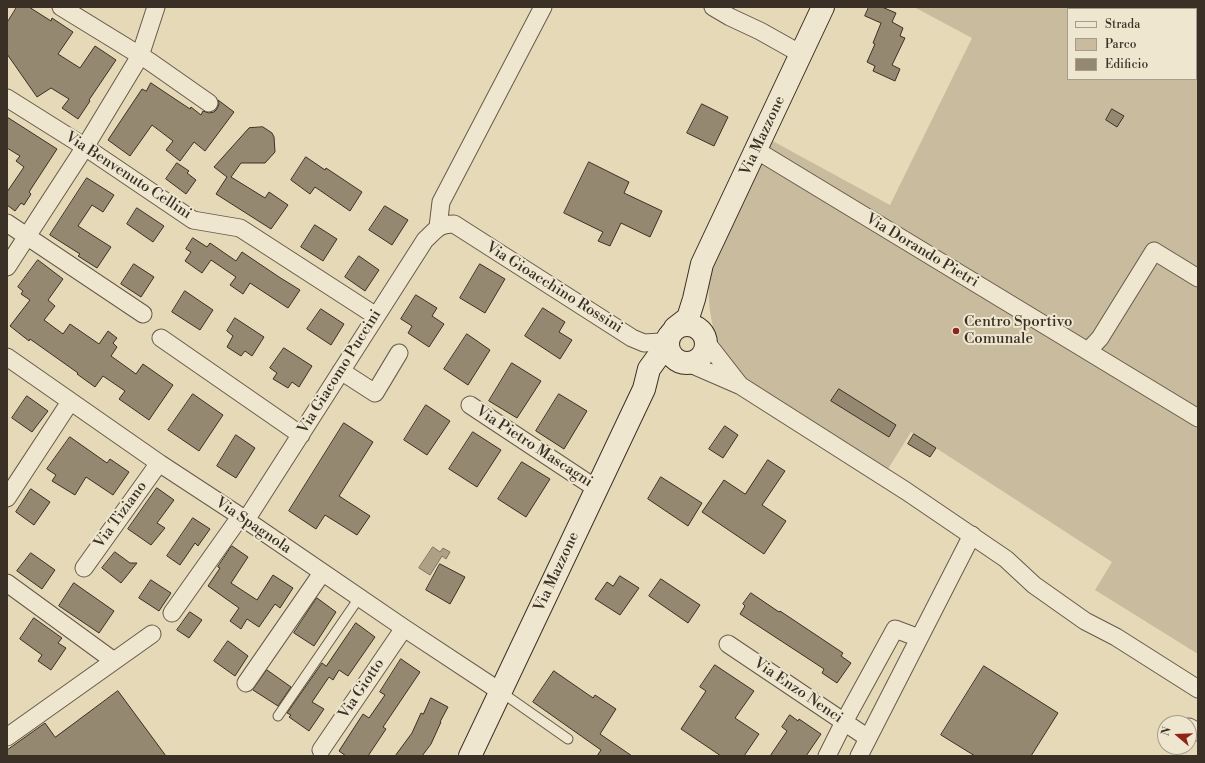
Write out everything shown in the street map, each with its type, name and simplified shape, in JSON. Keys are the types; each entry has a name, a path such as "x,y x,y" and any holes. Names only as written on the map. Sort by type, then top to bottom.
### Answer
{"main road":[{"name":"Via Mazzone","path":"470,756 644,388 649,369 662,351 671,332 688,318 702,264 823,7"},
{"name":"Via Mazzone","path":"644,388 658,372 671,364 684,363 699,359 706,350 704,337 706,324 703,306 702,264"},
{"path":"684,363 675,359 670,354 668,348 671,332 680,325 692,325 704,337"}],"street":[{"path":"62,7 140,56 209,103"},
{"path":"7,267 86,147 140,56 156,7"},
{"path":"438,227 441,202 543,7"},
{"path":"713,7 801,54"},
{"name":"Via Benvenuto Cellini","path":"7,98 86,147 193,220 240,228 376,316"},
{"name":"Via Dorando Pietri","path":"756,150 1088,351 1195,411"},
{"path":"7,223 143,314"},
{"name":"Via Gioacchino Rossini","path":"438,227 444,224 454,224 632,338 644,343 661,342 671,332"},
{"name":"Via Giacomo Puccini","path":"172,613 243,518 301,435 425,240 438,227"},
{"path":"1088,351 1100,338 1154,251 1198,278"},
{"path":"704,337 741,386"},
{"path":"161,338 301,435"},
{"path":"341,371 375,393 399,353"},
{"name":"Via Spagnola","path":"7,357 159,463 501,692"},
{"path":"684,363 741,386 972,534 1006,559 1046,581 1090,613 1116,637 1198,689"},
{"path":"7,498 70,402"},
{"name":"Via Pietro Mascagni","path":"470,405 597,489"},
{"name":"Via Tiziano","path":"84,568 159,463"},
{"path":"859,756 972,534"},
{"path":"246,683 322,573"},
{"path":"7,583 114,661"},
{"name":"Via Giotto","path":"321,750 404,628"},
{"path":"827,756 895,629 919,638"},
{"path":"7,737 152,634"},
{"name":"Via Enzo Nenci","path":"728,644 868,738"}],"lane":[{"path":"278,716 359,598"},
{"path":"501,692 568,740"}],"green space":[{"name":"Centro Sportivo Comunale","path":"914,7 1198,7 1198,654 1095,590 1112,562 911,432 888,469 750,381 728,359 715,332 711,318 709,303 710,272 769,139 890,205 972,38"}],"shaded area":[{"path":"433,547 440,552 443,548 450,552 446,559 442,556 430,575 419,568"}],"building":[{"path":"17,7 29,7 51,21 52,18 73,32 58,54 80,68 95,46 116,60 78,119 62,108 69,99 51,88 37,97 7,54 7,23"},
{"path":"869,7 882,7 896,13 892,22 903,28 900,36 905,38 892,65 900,69 895,81 873,71 875,66 867,62 875,44 873,43 881,23 865,16"},
{"path":"151,83 190,109 191,107 201,115 203,111 209,113 214,112 219,104 218,100 234,112 205,151 194,142 180,161 166,150 173,141 152,125 130,156 108,140 142,89 146,91"},
{"path":"702,104 728,117 714,146 687,133"},
{"path":"1112,109 1124,116 1117,127 1106,120"},
{"path":"7,117 57,149 29,192 31,194 24,205 21,203 15,211 7,205 7,192 24,167 16,161 20,156 7,148"},
{"path":"263,127 272,133 274,137 275,152 265,163 241,163 231,177 265,198 269,192 288,205 271,229 216,194 227,177 214,167 249,128"},
{"path":"306,157 325,170 326,168 362,192 350,211 315,187 310,194 291,180"},
{"path":"589,162 629,182 624,193 662,211 650,237 621,223 610,246 598,241 603,232 564,213"},
{"path":"177,163 189,171 187,173 196,180 186,194 166,179"},
{"path":"87,178 114,195 103,212 92,205 78,226 111,247 97,268 78,256 80,254 50,235"},
{"path":"385,206 408,220 392,245 369,230"},
{"path":"137,208 164,226 153,242 127,224"},
{"path":"315,225 337,239 323,261 301,247"},
{"path":"193,238 207,247 210,243 236,261 242,252 300,290 288,308 250,283 243,294 230,285 236,277 211,260 202,273 185,261 191,252 186,249"},
{"path":"359,256 379,270 365,291 345,277"},
{"path":"38,260 63,279 48,300 55,306 44,320 63,334 70,324 99,344 108,331 117,338 113,343 117,347 111,356 136,374 143,364 173,385 149,420 119,399 125,391 103,376 95,387 77,374 78,373 30,339 29,341 10,326 30,300 21,294 23,291 18,287"},
{"path":"134,264 154,277 141,297 121,284"},
{"path":"480,264 505,279 485,313 460,298"},
{"path":"185,291 213,310 200,330 172,312"},
{"path":"416,295 437,308 432,316 444,324 429,347 408,333 412,326 401,319"},
{"path":"543,308 565,322 559,332 572,340 560,359 525,336"},
{"path":"321,309 344,324 331,345 307,329"},
{"path":"235,318 264,337 252,356 245,351 241,356 227,347 233,336 227,331"},
{"path":"467,334 490,350 468,385 444,369"},
{"path":"284,348 312,366 299,387 292,382 288,388 273,379 277,373 270,368"},
{"path":"512,363 541,381 517,418 489,401"},
{"path":"839,389 896,425 889,437 831,401"},
{"path":"193,394 223,415 199,451 168,430"},
{"path":"559,394 587,411 564,449 536,431"},
{"path":"27,396 48,411 32,432 12,418"},
{"path":"426,405 450,421 427,455 404,440"},
{"path":"344,423 373,442 339,496 370,516 357,535 325,515 316,529 289,511"},
{"path":"725,426 738,435 723,458 709,449"},
{"path":"473,432 501,450 477,487 449,469"},
{"path":"914,434 936,448 930,457 908,444"},
{"path":"236,435 255,448 236,478 217,466"},
{"path":"70,437 107,463 110,459 129,472 113,495 86,477 75,495 52,481 56,475 47,469"},
{"path":"768,460 785,471 762,505 786,521 764,554 702,512 724,480 745,494"},
{"path":"522,462 550,479 526,517 498,499"},
{"path":"661,477 702,503 688,526 648,499"},
{"path":"157,488 174,500 157,523 165,528 151,545 128,529"},
{"path":"31,489 50,502 34,525 16,512"},
{"path":"193,518 210,529 198,546 195,543 180,565 167,556"},
{"path":"232,546 248,557 231,583 257,600 273,575 293,588 280,608 275,604 259,627 247,619 241,629 230,621 239,608 208,586 220,568 218,567"},
{"path":"115,552 130,563 137,563 121,583 102,568"},
{"path":"31,553 55,570 42,589 17,571"},
{"path":"440,564 465,577 450,604 426,590"},
{"path":"620,576 639,588 620,615 595,599 607,582 613,586"},
{"path":"661,579 700,605 688,623 649,596"},
{"path":"151,580 171,593 159,611 139,598"},
{"path":"74,583 114,611 99,633 59,606"},
{"path":"751,593 843,653 841,656 851,663 837,683 822,673 824,669 740,614 745,606 743,604"},
{"path":"317,598 336,612 314,646 294,633"},
{"path":"190,612 202,620 189,638 177,630"},
{"path":"34,618 62,638 58,643 66,648 51,670 38,661 42,655 20,639"},
{"path":"356,623 375,637 348,676 339,670 333,680 329,677 312,702 324,709 309,731 289,717 291,715 287,713 322,663 326,666"},
{"path":"228,641 248,656 235,676 214,661"},
{"path":"401,659 420,672 383,727 386,729 368,756 346,756 339,751 363,714 369,718 385,695 380,692"},
{"path":"715,665 754,691 735,718 759,734 744,756 721,756 681,729 706,691 700,687"},
{"path":"984,666 1058,713 1031,756 975,756 941,735"},
{"path":"267,670 291,687 278,706 253,690"},
{"path":"554,671 593,698 595,695 616,709 600,734 632,756 597,756 601,750 533,702"},
{"path":"118,691 166,756 7,756 7,750 45,723 55,737"},
{"path":"431,698 448,707 431,744 422,756 395,756 412,733 421,713 423,714"},
{"path":"790,715 798,721 799,719 821,734 806,756 770,756 787,731 782,727"}],"place":[{"name":"Centro Sportivo Comunale","path":"956,331"}]}
